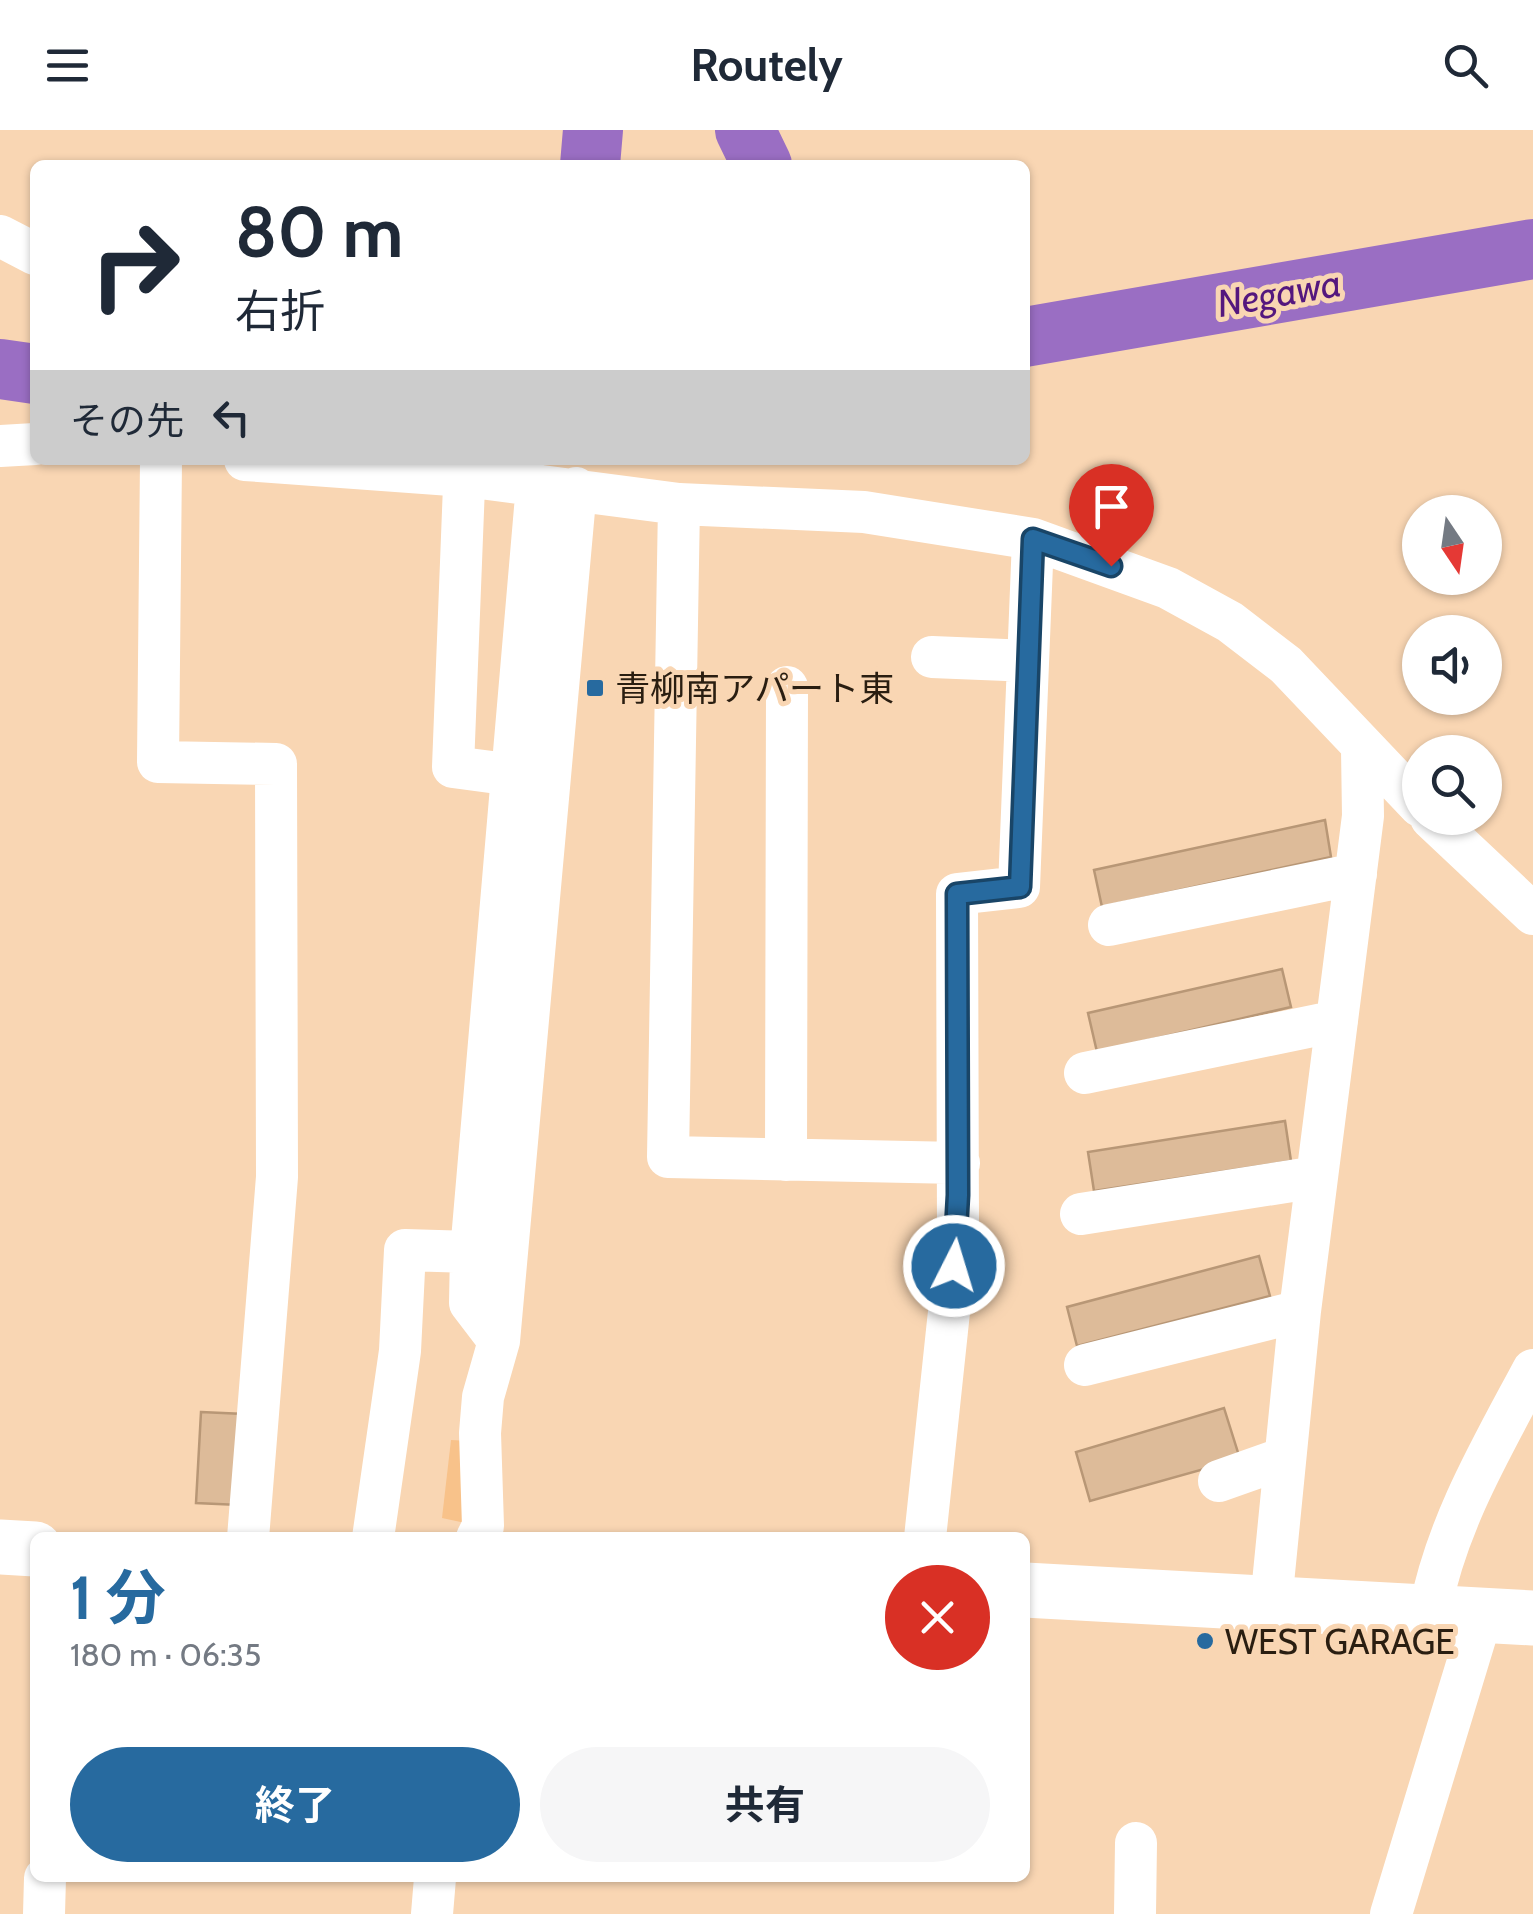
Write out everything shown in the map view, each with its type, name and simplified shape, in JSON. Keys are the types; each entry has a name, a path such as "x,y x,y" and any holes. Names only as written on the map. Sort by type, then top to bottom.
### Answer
{"main road":[{"path":"0,1547 30,1549"},
{"path":"1030,1590 1482,1613"}],"street":[{"path":"0,236 30,251"},
{"path":"0,446 30,444"},
{"path":"161,465 158,762 276,764 277,1177 248,1532"},
{"path":"382,465 465,468 557,487 678,504 864,512 1033,539 1168,588 1230,622 1286,665 1402,788"},
{"path":"465,468 453,767 514,774"},
{"path":"480,1532 483,1397 498,1341 514,774 557,487"},
{"path":"498,1341 470,1303 471,1252 508,1035 557,487"},
{"path":"678,504 668,1157 959,1164"},
{"path":"926,1532 958,1227 957,894 1020,887 1033,539"},
{"path":"932,657 1028,662"},
{"path":"786,1160 787,688"},
{"path":"1271,1603 1300,1311 1356,874 1365,788 1362,749"},
{"path":"1449,835 1533,914"},
{"path":"1109,925 1356,874"},
{"path":"1085,1073 1336,1021"},
{"path":"1081,1214 1316,1177"},
{"path":"375,1532 400,1351 405,1250 471,1252"},
{"path":"1085,1365 1300,1311"},
{"path":"1391,1914 1482,1613 1438,1570 1533,1370"},
{"path":"1219,1481 1284,1458"},
{"path":"1135,1914 1136,1843"},
{"path":"44,1914 45,1882"},
{"path":"432,1914 435,1882"}],"shaded area":[{"path":"451,1440 470,1441 470,1524 442,1518"}],"building":[{"path":"1325,820 1331,857 1102,907 1094,870"},
{"path":"1282,969 1291,1007 1097,1052 1088,1013"},
{"path":"1285,1121 1291,1161 1094,1191 1088,1152"},
{"path":"1259,1256 1270,1296 1077,1346 1067,1307"},
{"path":"1224,1408 1240,1459 1090,1501 1076,1452"},
{"path":"201,1412 244,1414 239,1505 196,1503"}],"waterway":[{"path":"590,160 593,130"},
{"name":"Negawa","path":"745,130 760,160"},
{"name":"Negawa","path":"1030,336 1533,249"},
{"path":"0,369 30,373"}],"place":[{"name":"青柳南アパート東","path":"595,688"},
{"name":"WEST GARAGE","path":"1205,1641"}],"route":[{"path":"954,1266 958,1227 957,894 1020,887 1033,539 1111,566"}]}
